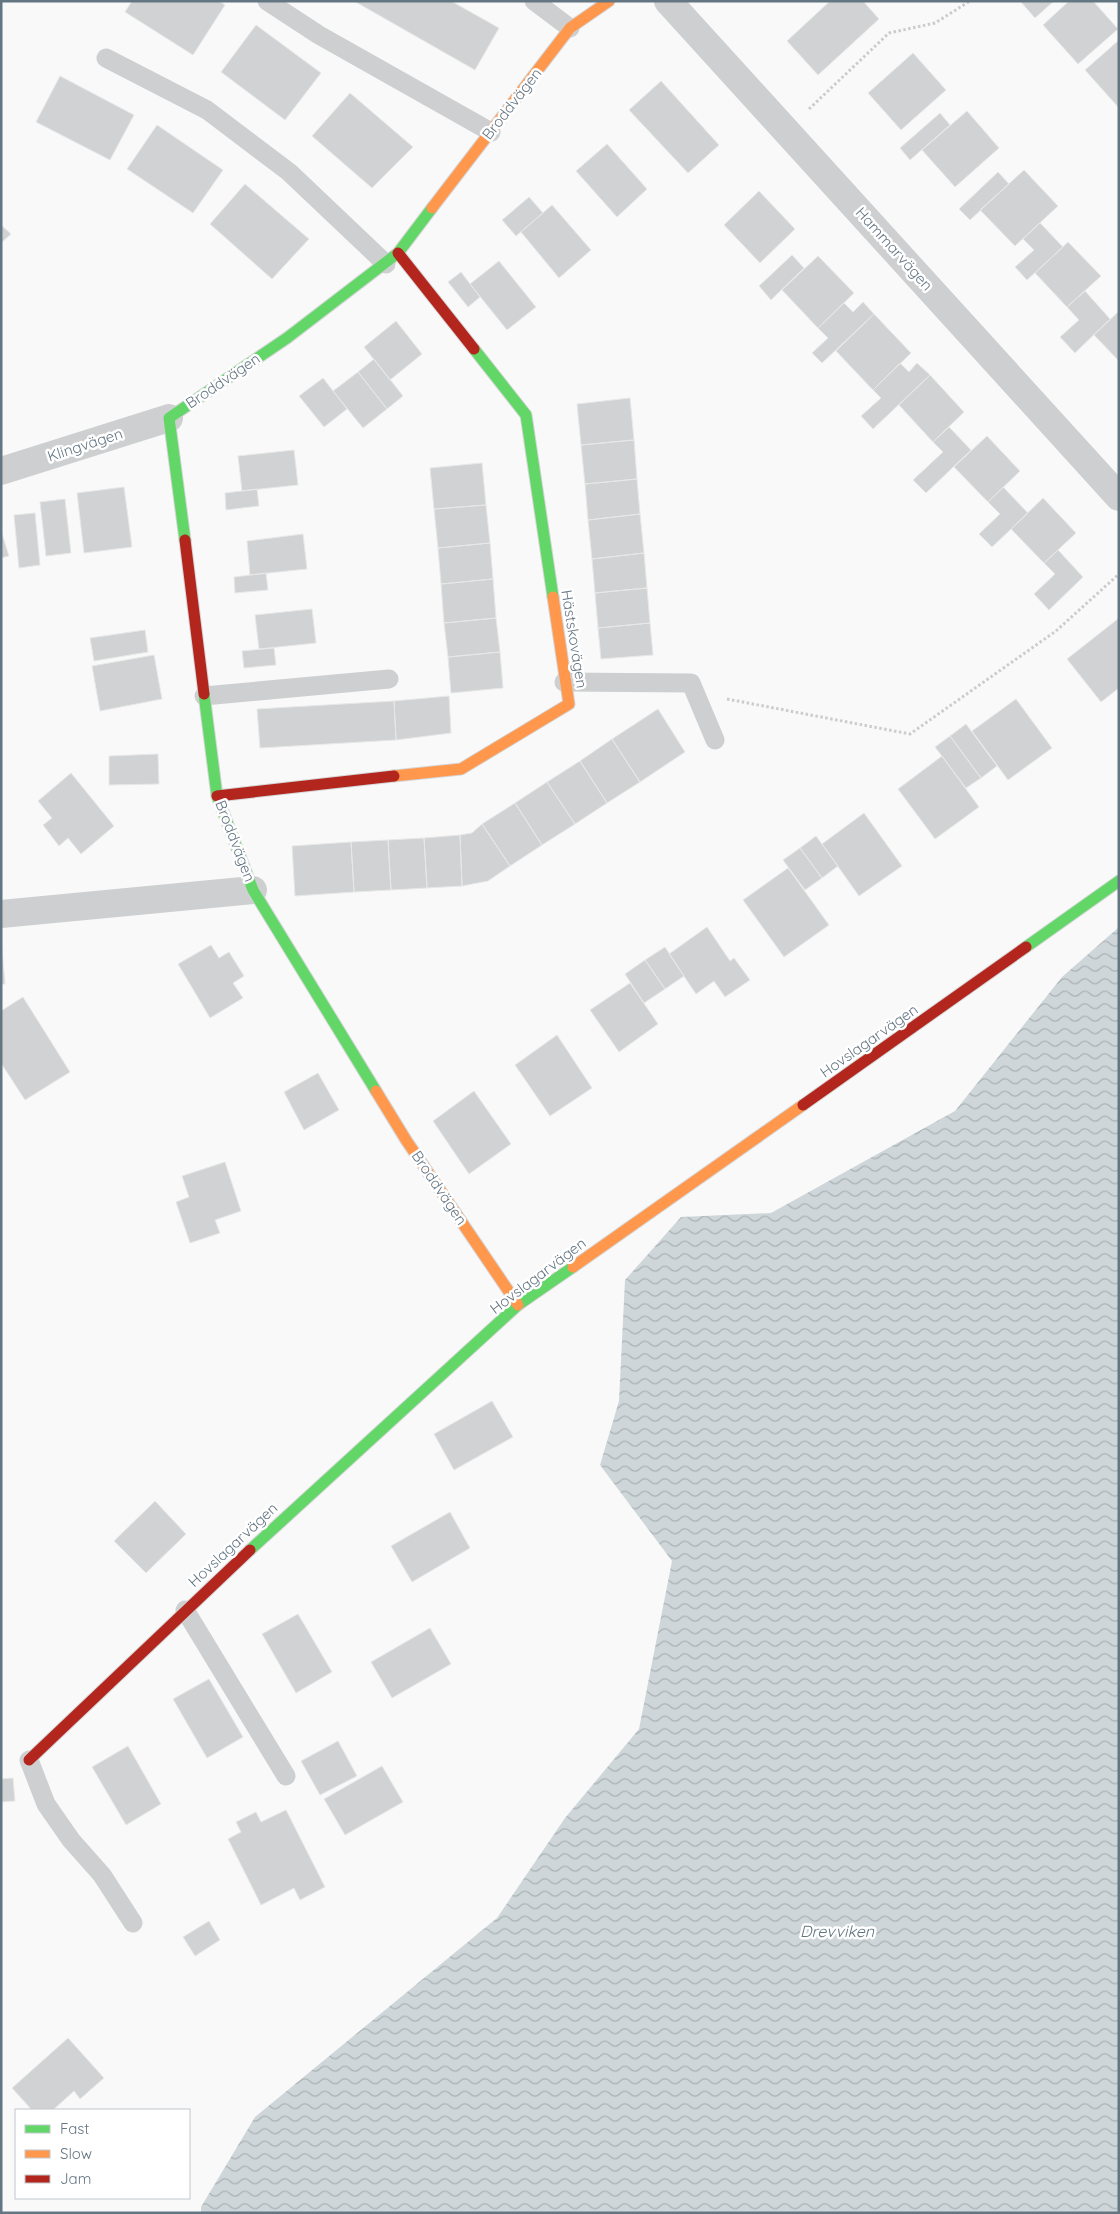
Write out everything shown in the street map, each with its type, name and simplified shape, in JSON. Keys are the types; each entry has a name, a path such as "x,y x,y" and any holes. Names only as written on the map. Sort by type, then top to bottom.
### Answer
{"street":[{"name":"Broddvägen","path":"518,1305 406,1140 253,890 217,796 169,418 287,338 392,258 570,28 609,1"},
{"name":"Hammarvägen","path":"668,1 1119,497"},
{"name":"Hästskovägen","path":"217,796 461,769 569,704 564,682 526,415 392,258"},
{"name":"Klingvägen","path":"1,472 169,418"},
{"name":"Hovslagarvägen","path":"29,1760 276,1525 518,1305 930,1017 1119,881"},
{"name":"Broddvägen","path":"1,914 253,890"}],"lane":[{"path":"267,1 319,35 491,132"},
{"path":"534,1 570,28"},
{"path":"106,58 207,110 288,172 392,258"},
{"path":"204,696 389,679"},
{"path":"564,682 691,683 715,740"},
{"path":"185,1610 286,1776"},
{"path":"29,1760 46,1804 71,1840 102,1875 133,1923"}],"path":[{"path":"787,130 889,33 935,23 970,1"},
{"path":"695,693 910,734 1056,631 1119,574"}],"water":[{"name":"Drevviken","path":"1119,927 1119,2213 201,2213 201,2207 255,2117 497,1918 565,1818 639,1729 672,1561 600,1465 619,1401 625,1280 681,1217 771,1213 955,1111 1062,977"}],"building":[{"path":"132,1 219,1 225,5 193,55 125,12"},
{"path":"354,1 451,1 499,28 475,70"},
{"path":"830,1 863,1 879,19 818,75 787,41"},
{"path":"1020,1 1054,1 1035,18"},
{"path":"1069,1 1093,1 1118,29 1078,64 1043,25"},
{"path":"256,25 321,73 285,120 221,72"},
{"path":"1119,40 1119,108 1085,70"},
{"path":"913,53 946,90 901,130 868,93"},
{"path":"60,76 134,115 110,160 36,122"},
{"path":"661,81 719,145 688,173 629,110"},
{"path":"350,93 413,147 372,188 312,136"},
{"path":"967,111 999,148 955,187 922,150"},
{"path":"940,113 950,125 910,160 900,148"},
{"path":"157,125 223,170 193,213 127,169"},
{"path":"607,144 647,189 617,217 576,171"},
{"path":"1024,170 1058,206 1015,246 980,210"},
{"path":"998,172 1009,184 970,220 959,209"},
{"path":"245,184 309,239 272,279 210,224"},
{"path":"759,191 795,229 760,263 724,225"},
{"path":"529,197 543,213 516,236 502,220"},
{"path":"552,205 591,250 559,278 521,232"},
{"path":"1040,223 1063,247 1027,280 1015,267 1034,250 1023,239"},
{"path":"1,225 11,234 1,243"},
{"path":"1068,242 1101,276 1067,307 1035,273"},
{"path":"792,255 804,268 771,300 759,286"},
{"path":"818,256 854,293 818,328 782,290"},
{"path":"499,261 536,307 507,330 470,284"},
{"path":"461,272 480,297 468,307 448,282"},
{"path":"1085,291 1110,319 1075,353 1060,337 1079,320 1067,307"},
{"path":"863,302 874,314 822,363 812,353 828,338 818,328 844,303 853,312"},
{"path":"1119,311 1119,361 1094,335"},
{"path":"874,314 911,353 873,390 836,351"},
{"path":"396,321 422,354 390,380 364,347"},
{"path":"374,359 403,396 387,409 358,372"},
{"path":"900,363 909,372 917,363 930,375 873,429 861,416 881,398 873,390"},
{"path":"358,372 387,409 363,428 333,391"},
{"path":"930,375 964,412 933,442 899,405"},
{"path":"323,378 347,409 324,427 299,396"},
{"path":"630,398 634,440 581,445 577,404"},
{"path":"949,427 971,450 926,493 913,480 943,452 933,442"},
{"path":"987,436 1020,471 988,502 954,467"},
{"path":"634,440 637,479 585,484 581,445"},
{"path":"294,450 298,485 242,491 238,456"},
{"path":"482,463 486,505 434,509 430,468"},
{"path":"637,479 640,514 588,520 585,484"},
{"path":"124,487 132,547 84,553 77,493"},
{"path":"1003,487 1028,513 992,547 979,534 1000,514 988,502"},
{"path":"257,489 259,506 226,510 225,493"},
{"path":"1043,498 1076,533 1044,563 1011,529"},
{"path":"65,499 71,553 46,556 40,502"},
{"path":"486,505 490,543 438,548 434,509"},
{"path":"35,513 40,565 19,568 14,515"},
{"path":"640,514 644,553 592,559 588,520"},
{"path":"1,531 9,556 1,558"},
{"path":"303,534 307,569 250,575 247,541"},
{"path":"490,543 493,579 441,584 438,548"},
{"path":"1058,550 1083,577 1049,610 1034,594 1055,574 1044,563"},
{"path":"644,553 647,588 595,593 592,559"},
{"path":"266,573 268,590 235,593 234,577"},
{"path":"493,579 496,618 444,623 441,584"},
{"path":"647,588 650,623 598,628 595,593"},
{"path":"312,609 316,643 259,649 255,615"},
{"path":"496,618 500,652 448,657 444,623"},
{"path":"1119,618 1119,688 1101,702 1067,659"},
{"path":"650,623 653,655 601,659 598,628"},
{"path":"145,630 148,652 94,661 90,638"},
{"path":"274,648 276,665 244,668 242,651"},
{"path":"500,652 503,688 451,693 448,657"},
{"path":"154,655 162,699 100,711 92,666"},
{"path":"449,696 451,733 396,740 394,701"},
{"path":"1016,699 1052,748 1008,780 972,731"},
{"path":"394,701 396,740 260,748 257,709"},
{"path":"658,709 685,752 640,782 612,739"},
{"path":"966,724 997,766 981,778 950,736"},
{"path":"950,736 981,778 966,788 935,747"},
{"path":"612,739 640,782 607,803 580,761"},
{"path":"158,754 159,784 109,785 109,756"},
{"path":"942,756 979,807 935,839 898,789"},
{"path":"580,761 607,803 575,824 547,782"},
{"path":"71,773 114,826 81,854 68,838 59,846 43,825 52,818 38,801"},
{"path":"547,782 575,824 542,845 515,803"},
{"path":"515,803 542,845 510,866 482,824"},
{"path":"864,813 902,866 859,896 822,844"},
{"path":"482,824 510,866 488,881 462,886 460,835 472,833"},
{"path":"460,835 462,886 427,888 424,838"},
{"path":"816,836 838,866 822,878 800,848"},
{"path":"424,838 427,888 391,890 388,840"},
{"path":"388,840 391,890 354,892 351,842"},
{"path":"351,842 354,892 295,896 292,846"},
{"path":"800,848 822,878 805,890 783,860"},
{"path":"788,868 829,925 784,957 743,900"},
{"path":"707,927 730,961 734,958 750,980 725,997 714,981 696,994 669,954"},
{"path":"1,938 5,984 1,984"},
{"path":"211,945 219,958 229,952 244,976 233,983 243,998 210,1018 178,964"},
{"path":"665,947 684,976 665,989 645,960"},
{"path":"645,960 665,989 644,1003 625,974"},
{"path":"630,983 658,1024 619,1052 590,1010"},
{"path":"23,997 70,1072 25,1100 1,1063 1,1011"},
{"path":"557,1035 592,1088 550,1116 515,1065"},
{"path":"318,1073 339,1110 304,1130 284,1092"},
{"path":"474,1091 511,1144 469,1174 433,1121"},
{"path":"225,1162 241,1211 215,1220 220,1233 190,1243 176,1202 189,1197 182,1176"},
{"path":"492,1401 513,1437 454,1470 434,1434"},
{"path":"155,1501 186,1534 146,1573 114,1541"},
{"path":"450,1512 470,1548 412,1582 391,1546"},
{"path":"298,1614 332,1672 296,1693 262,1634"},
{"path":"430,1628 451,1664 392,1698 371,1662"},
{"path":"209,1679 243,1737 207,1758 173,1699"},
{"path":"338,1741 357,1776 320,1795 301,1761"},
{"path":"128,1746 161,1804 126,1825 92,1767"},
{"path":"382,1766 403,1802 345,1835 324,1799"},
{"path":"13,1778 15,1801 1,1802 1,1779"},
{"path":"286,1810 325,1887 300,1900 294,1888 261,1905 228,1839 241,1832 236,1822 256,1812 261,1822"},
{"path":"209,1921 220,1940 195,1956 183,1937"},
{"path":"68,2038 104,2078 80,2099 74,2091 54,2109 31,2109 12,2088"}],"traffic: fast":[{"path":"185,540 169,418 287,338 398,253 432,208"},
{"path":"474,349 526,415 553,597"},
{"path":"204,694 217,796 253,890 376,1091"},
{"path":"1026,947 1119,881"},
{"path":"250,1550 518,1305 573,1267"}],"traffic: slow":[{"path":"432,208 570,28 609,1"},
{"path":"394,776 461,769 569,704 553,597"},
{"path":"376,1091 406,1140 518,1305"},
{"path":"573,1267 803,1105"}],"traffic: jam":[{"path":"398,253 474,349"},
{"path":"185,540 204,694"},
{"path":"217,796 394,776"},
{"path":"803,1105 1026,947"},
{"path":"29,1760 250,1550"}]}
